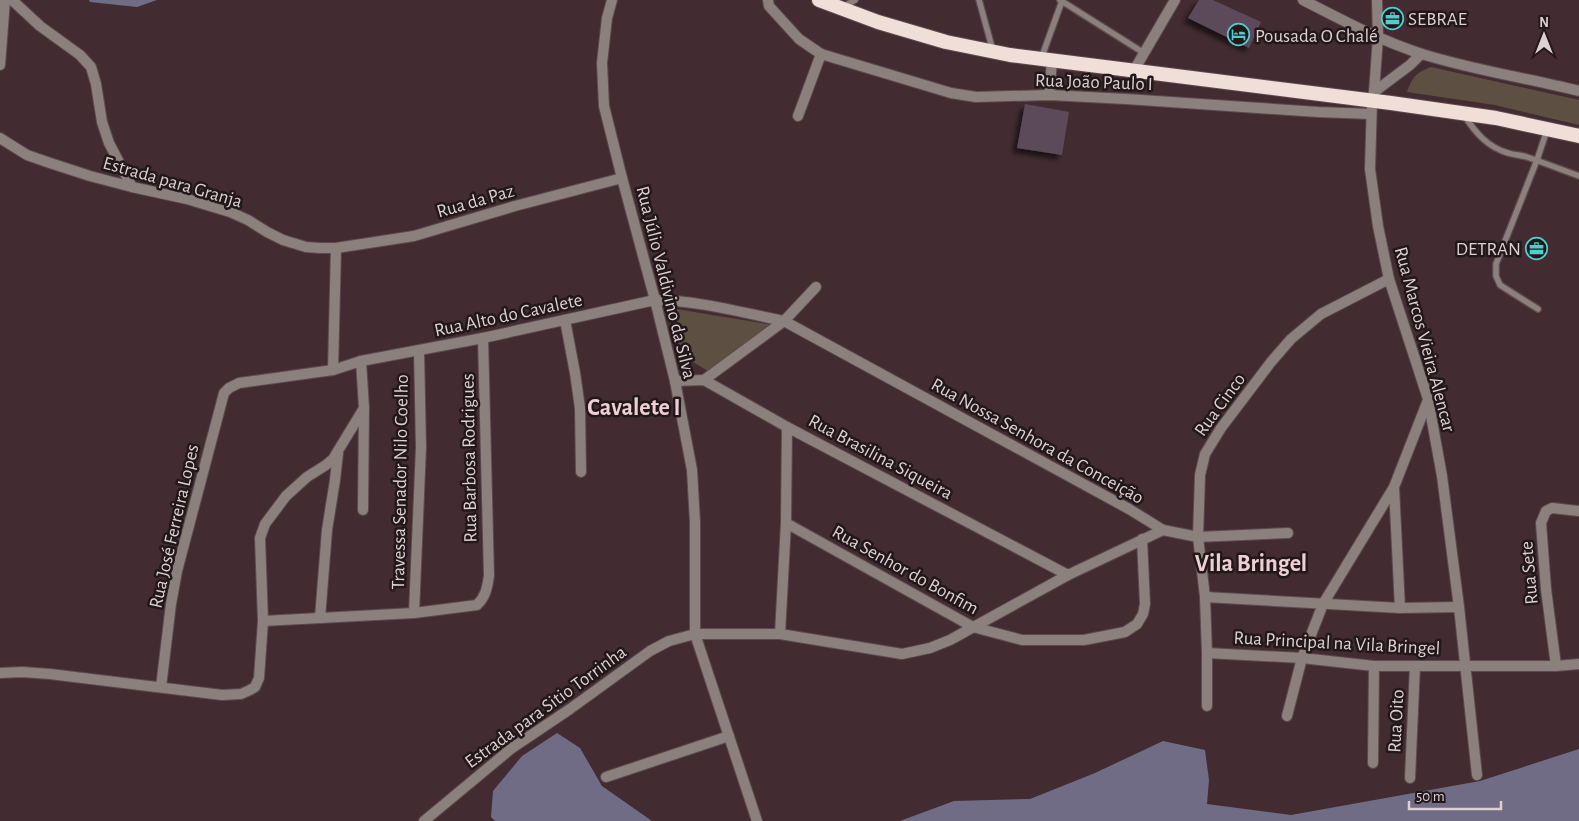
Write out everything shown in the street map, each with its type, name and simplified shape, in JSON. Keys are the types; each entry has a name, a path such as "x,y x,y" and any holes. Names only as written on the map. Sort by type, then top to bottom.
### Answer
{"highway":[{"path":"819,0 878,22 994,52 1133,72 1463,113 1548,128 1579,136"}],"street":[{"path":"0,66 5,0"},
{"path":"12,0 40,26 80,55 90,67 96,84 102,122 109,143 132,187"},
{"name":"Rua Júlio Valdivino da Silva","path":"612,0 607,18 602,63 604,106 675,381 692,470 695,522 695,634 757,821"},
{"name":"Rua João Paulo I","path":"768,0 769,6 799,39 821,54 976,97 1049,95 1318,112 1373,102"},
{"path":"1133,72 1175,0"},
{"path":"1303,0 1378,37 1421,54 1579,92"},
{"name":"Rua Marcos Vieira Alencar","path":"1377,0 1378,37 1370,169 1378,226 1389,280 1428,399 1442,476 1459,607 1477,775"},
{"path":"798,116 821,54"},
{"path":"1373,102 1421,54"},
{"path":"1047,60 1049,95"},
{"name":"Estrada para Granja","path":"0,138 27,155 90,176 187,199 230,212 283,240 306,247 336,248"},
{"name":"Rua da Paz","path":"336,248 414,236 516,206 622,178"},
{"path":"333,370 336,248"},
{"name":"Rua Cinco","path":"1207,706 1208,653 1205,597 1198,537 1200,475 1205,454 1221,428 1271,362 1291,339 1321,314 1389,280"},
{"path":"675,381 704,380 784,321 816,287"},
{"name":"Rua Alto do Cavalete","path":"239,383 333,370 361,361 483,338 655,300 723,308 784,321"},
{"path":"565,320 580,408 581,472"},
{"name":"Rua Nossa Senhora da Conceição","path":"784,321 1129,509 1163,530 1198,537 1288,533"},
{"name":"Rua Barbosa Rodrigues","path":"263,621 414,613 477,604 484,598 489,576 483,338"},
{"name":"Travessa Senador Nilo Coelho","path":"414,613 421,447 418,351"},
{"path":"361,361 364,408 363,510"},
{"name":"Rua Brasilina Siqueira","path":"704,380 787,427 1068,575"},
{"name":"Rua José Ferreira Lopes","path":"162,687 171,604 177,571 224,393 239,383"},
{"path":"1286,716 1302,658 1323,604 1394,487 1428,399"},
{"path":"0,673 50,674 222,695 241,694 255,687 259,678 263,621 260,538 265,524 286,496 326,465 338,452 364,408"},
{"path":"780,634 786,524 787,427"},
{"path":"320,618 327,530 338,452"},
{"path":"1394,487 1400,608"},
{"name":"Rua Sete","path":"1556,666 1546,589 1541,523 1546,511 1552,508 1579,511"},
{"name":"Rua Senhor do Bonfim","path":"786,524 973,627 1022,640 1084,640 1125,632 1136,624 1143,614 1145,604 1142,539"},
{"name":"Estrada para Sitio Torrinha","path":"424,821 512,748 650,651 669,641 695,634 780,634 902,654 930,648 950,640 1068,575 1163,530"},
{"path":"1205,597 1400,608 1459,607"},
{"name":"Rua Principal na Vila Bringel","path":"1208,653 1302,658 1374,666 1556,666 1579,664"},
{"path":"1373,763 1374,666"},
{"name":"Rua Oito","path":"1410,778 1415,666"},
{"path":"606,777 729,736"}],"lane":[{"path":"839,9 855,0"},
{"path":"979,0 994,52"},
{"path":"1047,60 1060,1 1144,53"},
{"path":"1463,113 1482,139 1493,146 1508,153 1522,155 1579,176"},
{"path":"1538,309 1500,285 1496,276 1496,264 1548,128"}],"shaded area":[{"path":"89,0 157,0 137,7 90,2"},
{"path":"1431,67 1579,100 1579,125 1495,105 1407,92 1416,76"},
{"path":"670,308 773,325 708,371 681,355"},
{"path":"557,733 580,748 602,786 652,821 495,821 491,817 493,791 522,756"},
{"path":"1163,741 1205,750 1209,780 1207,804 1291,815 1480,781 1579,749 1579,821 900,821 954,801 1030,799 1095,773"}],"building":[{"name":"Pousada O Chalé","path":"1199,0 1213,0 1261,22 1249,48 1188,18"},
{"path":"1025,104 1069,112 1062,155 1017,148"}],"place":[{"name":"SEBRAE","path":"1392,18"},
{"name":"Pousada O Chalé","path":"1239,35"},
{"name":"DETRAN","path":"1537,248"}],"district":[{"name":"Cavalete I","path":"634,407"},
{"name":"Vila Bringel","path":"1251,563"}]}
